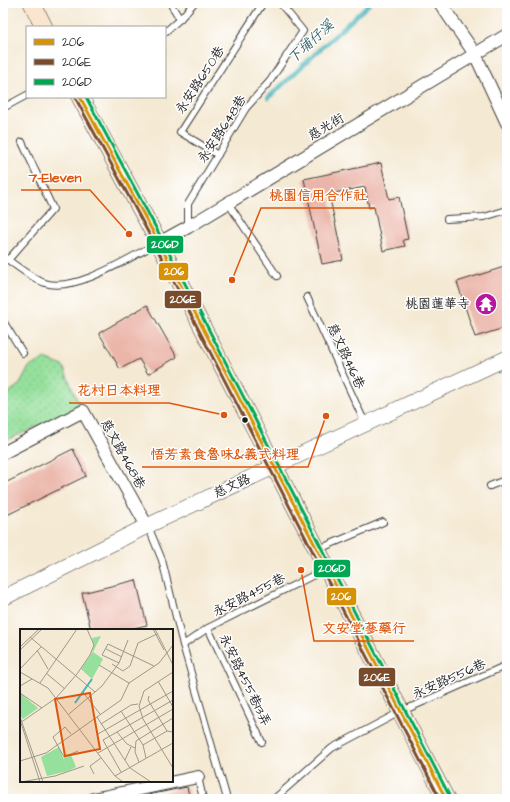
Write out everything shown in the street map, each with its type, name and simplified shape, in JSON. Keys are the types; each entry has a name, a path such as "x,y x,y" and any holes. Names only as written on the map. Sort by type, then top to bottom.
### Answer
{"main road":[{"path":"32,3 44,26"},
{"path":"81,98 159,242 446,799"}],"street":[{"path":"440,3 475,54 507,123"},
{"name":"慈光街","path":"159,242 188,227 507,35"},
{"name":"慈文路","path":"3,598 147,526 507,358"},
{"name":"慈文路468巷","path":"3,453 83,411 147,526"},
{"path":"94,799 198,777"}],"lane":[{"path":"170,3 180,19"},
{"path":"166,31 180,19 194,3"},
{"name":"永安路650巷","path":"218,154 180,132 263,3"},
{"name":"永安路648巷","path":"188,227 188,204 246,108 270,81 303,31 280,3"},
{"path":"3,108 26,96"},
{"path":"22,142 53,209 5,258 45,283 69,284 88,279 159,242"},
{"path":"228,203 277,276"},
{"path":"447,219 484,217 507,210"},
{"name":"慈文路416巷","path":"307,297 366,423"},
{"path":"3,321 23,353"},
{"path":"490,486 507,479"},
{"path":"318,550 383,522"},
{"path":"147,526 162,560 183,645 227,799"},
{"name":"永安路455巷","path":"183,645 208,628 327,568"},
{"name":"永安路455巷13弄","path":"208,628 262,742"},
{"name":"永安路556巷","path":"274,799 332,748 400,712 507,665"},
{"path":"198,777 203,799"}],"green space":[{"path":"45,359 63,366 80,407 3,442 3,397 20,384 29,367"}],"building":[{"path":"381,163 389,199 399,197 408,239 403,240 405,246 383,251 374,207 369,208 365,187 329,194 343,260 322,264 304,179"},
{"name":"桃園蓮華寺","path":"507,266 507,327 475,337 457,282"},
{"path":"147,305 177,357 148,374 139,359 120,369 99,333"},
{"path":"73,449 86,476 3,517 3,484"},
{"path":"136,580 147,625 129,629 91,629 82,593"},
{"path":"187,787 190,799 149,799 148,795"}],"waterway":[{"name":"下埔仔溪","path":"268,98 370,3"}],"transit line":[{"name":"206","path":"81,98 159,243 446,799"},
{"name":"206D","path":"87,98 163,241 450,797"},
{"name":"206E","path":"76,99 155,245 440,799"}],"place":[{"name":"7-Eleven","path":"129,234"},
{"name":"桃園信用合作社","path":"232,280"},
{"name":"桃園蓮華寺","path":"486,304"},
{"name":"花村日本料理","path":"224,415"},
{"name":"悟芳素食魯味&義式料理","path":"326,416"},
{"name":"文安堂蔘藥行","path":"301,570"}]}
